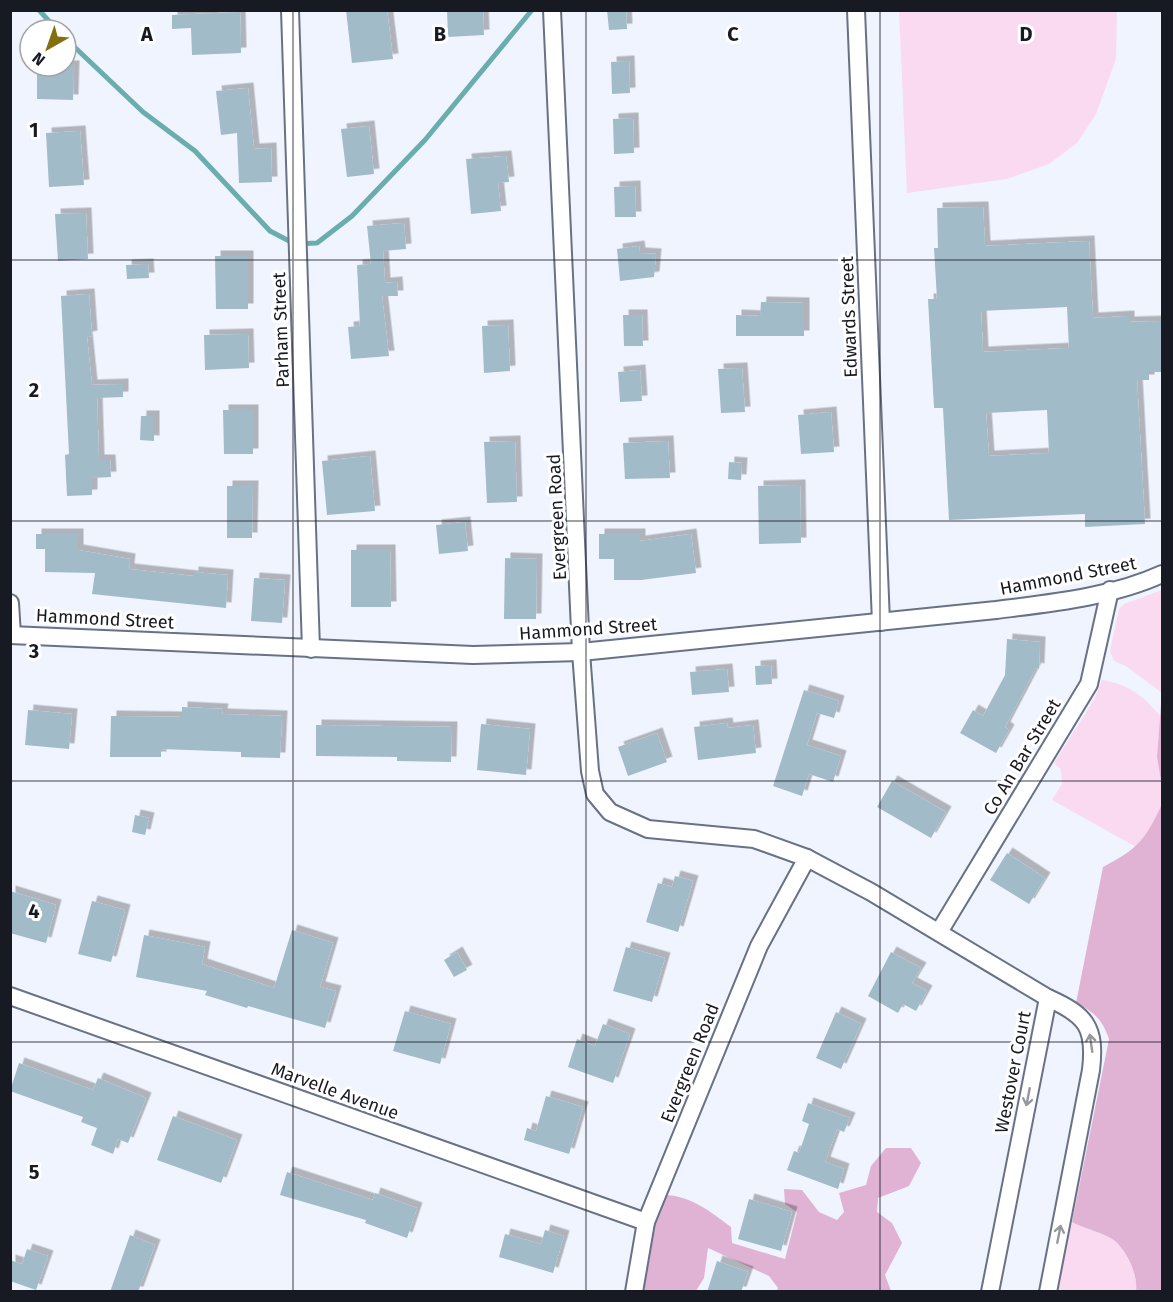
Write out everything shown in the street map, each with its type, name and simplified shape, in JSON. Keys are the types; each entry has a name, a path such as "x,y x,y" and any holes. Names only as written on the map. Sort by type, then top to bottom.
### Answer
{"street":[{"name":"Parham Street","path":"290,10 311,649"},
{"name":"Evergreen Road","path":"552,10 581,652 590,771 595,794 610,812 648,829 754,839 807,858 939,932 1048,998"},
{"name":"Edwards Street","path":"856,10 882,622"},
{"name":"Hammond Street","path":"11,635 473,655 581,652 1058,602 1142,583 1162,574"},
{"name":"Co An Bar Street","path":"939,932 1089,684 1110,590"},
{"path":"10,603 11,635"},
{"name":"Evergreen Road","path":"634,1292 646,1222 759,946 807,858"},
{"name":"Marvelle Avenue","path":"10,996 646,1222"},
{"name":"Westover Court","path":"990,1292 1048,998 1073,1010 1086,1022 1093,1055 1048,1292"}],"shaded area":[{"path":"899,11 1117,11 1116,59 1096,114 1077,143 1049,164 1007,179 907,193"},
{"path":"1162,590 1162,693 1126,666 1114,661 1110,651 1119,609 1124,604"},
{"path":"1102,680 1120,684 1135,692 1160,716 1157,757 1162,804 1146,838 1136,847 1052,800 1062,784 1061,769 1054,763 1094,700"},
{"path":"1162,691 1162,787 1157,757"},
{"path":"1162,804 1162,1291 1136,1291 1134,1271 1120,1246 1106,1236 1072,1222 1109,1039 1097,1017 1076,1003 1103,867 1140,842"},
{"path":"886,1148 911,1148 921,1163 909,1186 878,1198 877,1212 892,1223 902,1243 885,1275 891,1291 777,1291 778,1288 769,1276 708,1248 704,1278 696,1291 644,1292 649,1242 664,1195 691,1201 716,1216 731,1227 732,1243 785,1259 797,1212 785,1204 784,1189 802,1190 819,1212 837,1220 844,1212 839,1193 866,1185 871,1166"},
{"path":"1072,1222 1106,1236 1120,1246 1134,1271 1136,1291 1055,1292"}],"building":[{"path":"346,10 387,10 393,59 352,63"},
{"path":"447,10 483,10 484,35 448,37"},
{"path":"607,10 626,10 627,29 609,30"},
{"path":"240,12 241,53 192,55 191,28 172,29 172,15"},
{"path":"629,61 630,93 612,94 611,62"},
{"path":"37,78 74,78 73,100 37,99"},
{"path":"248,88 254,149 271,148 272,182 239,183 237,133 221,135 216,91"},
{"path":"633,118 634,153 614,154 613,119"},
{"path":"369,126 374,174 347,177 341,129"},
{"path":"80,131 84,185 49,187 46,133"},
{"path":"506,156 509,182 498,183 501,211 471,214 466,159"},
{"path":"635,186 636,217 615,217 614,187"},
{"path":"983,207 985,246 1089,241 1093,318 1129,316 1129,322 1162,321 1162,372 1149,372 1149,380 1137,380 1145,524 1085,527 1085,514 949,520 943,408 934,408 928,299 937,299 934,248 938,248 937,208","holes":["1067,307 1069,348 983,352 981,311","1047,410 1049,453 989,456 986,413"]},
{"path":"86,213 88,259 58,261 55,214"},
{"path":"404,223 406,249 383,251 385,283 397,282 398,296 382,296 389,356 351,359 348,327 360,326 357,265 371,264 367,226"},
{"path":"639,246 640,253 656,254 654,277 620,281 617,249"},
{"path":"215,256 248,256 248,309 216,309"},
{"path":"148,264 149,278 127,279 126,265"},
{"path":"89,294 92,336 87,337 92,385 123,384 123,397 97,398 99,460 110,460 111,477 92,478 92,495 67,496 65,455 69,454 61,296"},
{"path":"761,302 804,303 804,336 736,336 736,315 760,316"},
{"path":"623,315 642,315 643,346 624,346"},
{"path":"508,325 510,371 484,373 482,326"},
{"path":"248,334 249,368 205,370 204,335"},
{"path":"742,368 745,412 721,413 718,369"},
{"path":"640,370 642,401 620,402 618,372"},
{"path":"223,410 253,410 253,454 224,454"},
{"path":"831,412 834,452 801,454 798,415"},
{"path":"141,416 154,416 154,441 140,440"},
{"path":"515,441 517,502 487,503 484,442"},
{"path":"668,441 670,478 625,479 623,443"},
{"path":"370,456 375,511 327,515 322,461"},
{"path":"729,462 742,463 741,480 728,479"},
{"path":"800,485 801,543 759,544 758,486"},
{"path":"227,486 253,486 252,538 227,538"},
{"path":"465,522 468,551 439,554 436,525"},
{"path":"36,534 78,534 78,550 130,559 129,569 193,576 193,572 228,575 226,608 92,594 95,573 45,572 45,549 36,549"},
{"path":"599,534 640,534 640,541 691,534 696,573 641,580 614,580 614,559 599,559"},
{"path":"351,550 390,550 391,607 351,607"},
{"path":"505,558 537,559 536,619 504,619"},
{"path":"254,578 285,580 282,623 251,621"},
{"path":"1007,639 1040,642 1039,669 1036,668 1005,727 1009,730 996,753 960,733 973,710 983,716 1005,675"},
{"path":"771,665 772,684 756,685 755,666"},
{"path":"727,669 729,692 692,695 690,672"},
{"path":"804,690 839,701 834,718 817,713 807,745 841,756 833,782 809,774 802,796 773,786"},
{"path":"182,707 223,709 222,714 282,716 280,758 241,757 241,752 161,749 161,757 110,757 111,716 182,717"},
{"path":"28,710 72,714 69,749 25,745"},
{"path":"727,723 728,728 753,725 756,753 698,760 694,727"},
{"path":"481,724 530,729 526,775 477,770"},
{"path":"316,725 452,727 451,762 397,761 397,757 316,756"},
{"path":"657,733 667,762 628,776 618,747"},
{"path":"892,781 946,812 931,838 877,807"},
{"path":"135,815 149,818 145,835 132,832"},
{"path":"1007,853 1045,878 1029,904 990,880"},
{"path":"675,876 693,881 678,932 646,922 658,883 672,887"},
{"path":"10,891 56,905 46,943 10,933"},
{"path":"92,901 125,910 111,962 78,954"},
{"path":"292,930 333,943 320,987 336,991 325,1028 205,995 207,991 136,977 144,935 205,947 202,964 274,988"},
{"path":"626,947 665,958 652,1002 613,991"},
{"path":"457,952 467,970 454,977 444,960"},
{"path":"891,952 921,968 912,983 927,991 916,1011 903,1004 898,1013 868,996"},
{"path":"405,1011 451,1024 440,1064 393,1051"},
{"path":"836,1012 861,1024 841,1069 816,1058"},
{"path":"603,1024 630,1034 613,1083 568,1067 577,1039 595,1046"},
{"path":"19,1063 93,1090 98,1078 146,1098 128,1143 118,1139 113,1154 91,1145 97,1128 81,1122 83,1117 10,1091"},
{"path":"546,1096 583,1107 569,1154 524,1140 527,1128 536,1131"},
{"path":"808,1103 850,1118 844,1132 837,1129 825,1162 844,1169 838,1189 787,1170 794,1151 799,1153 809,1124 802,1121"},
{"path":"173,1116 237,1140 221,1183 157,1160"},
{"path":"287,1172 373,1200 375,1193 417,1208 407,1238 365,1223 366,1220 280,1195"},
{"path":"749,1199 792,1212 781,1251 738,1239"},
{"path":"545,1230 564,1236 553,1273 499,1257 505,1234 541,1244"},
{"path":"130,1235 155,1245 138,1292 110,1292"},
{"path":"27,1249 48,1256 36,1290 10,1281 10,1260 22,1264"},
{"path":"717,1261 748,1272 741,1292 707,1292"}],"waterway":[{"path":"39,10 46,18"},
{"path":"78,50 143,112 195,151 270,231 295,244 317,243 352,216 425,140 532,10"}]}
